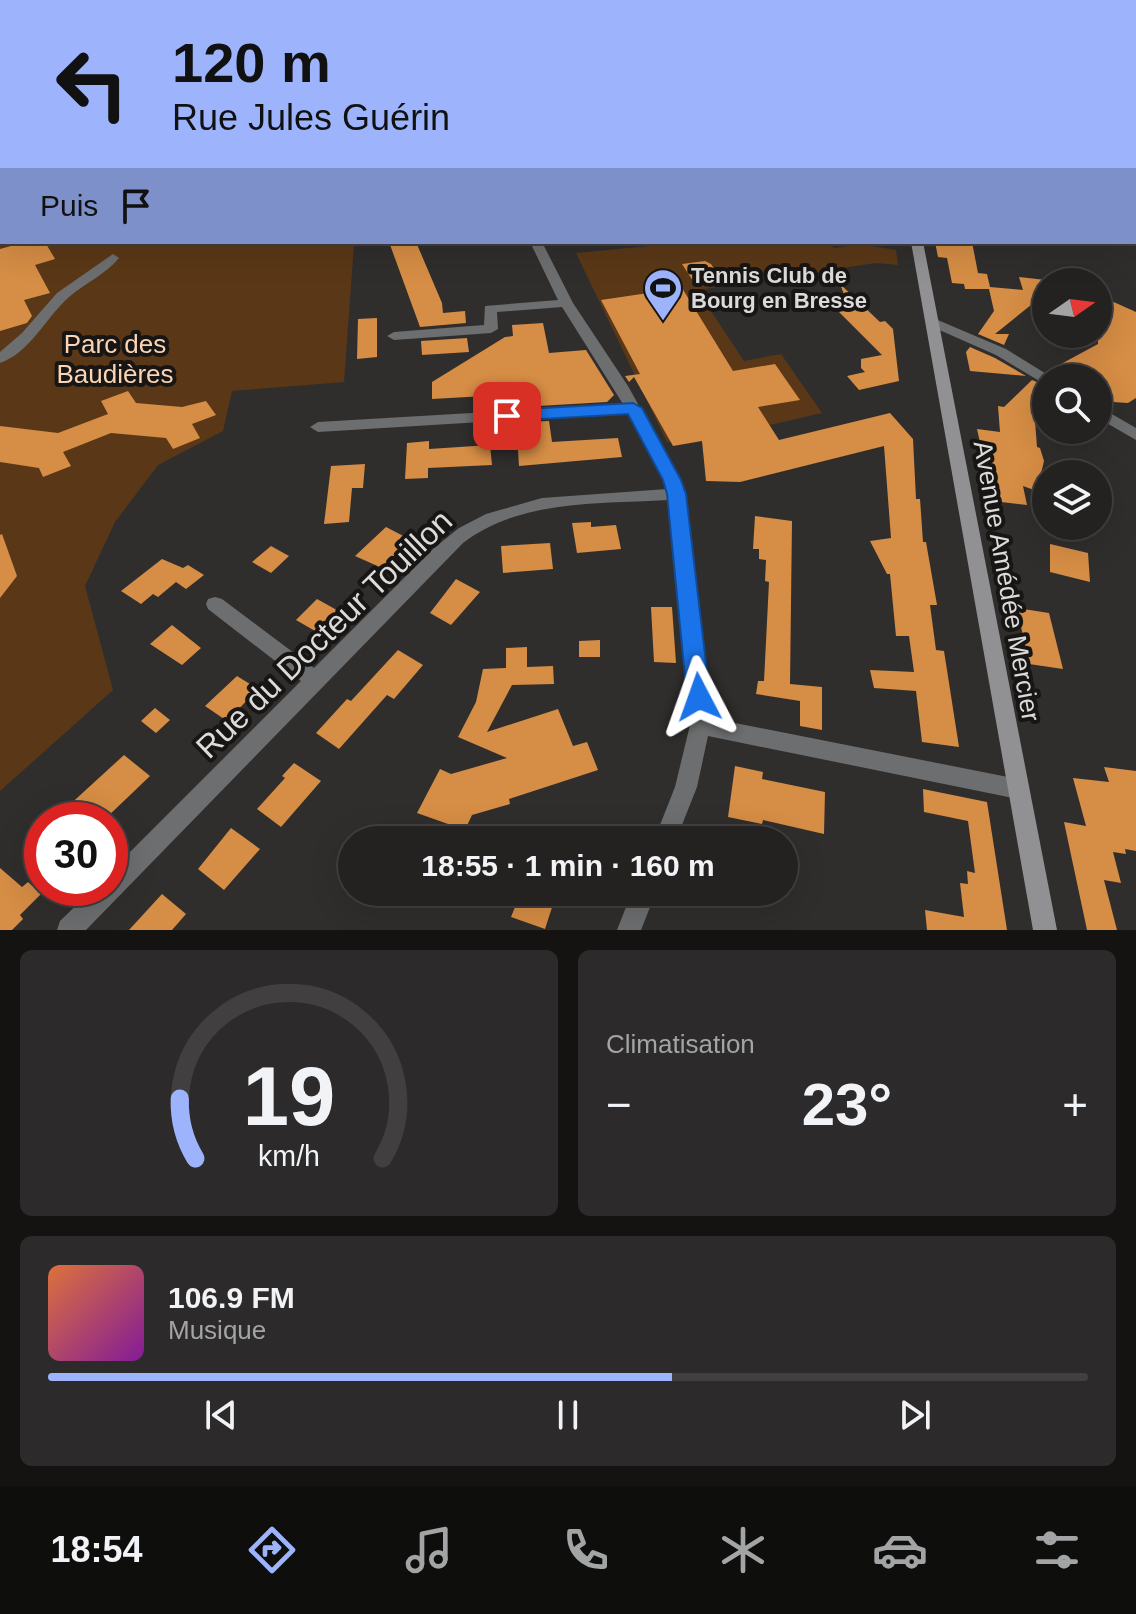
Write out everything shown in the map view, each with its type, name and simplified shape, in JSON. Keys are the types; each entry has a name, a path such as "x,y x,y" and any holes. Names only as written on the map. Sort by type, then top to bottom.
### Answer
{"main road":[{"name":"Avenue Amédée Mercier","path":"917,244 1045,930"}],"street":[{"path":"537,244 566,303 633,408 677,494 697,668 700,725 686,787 671,826"},
{"path":"0,359 22,344 63,294 103,269 113,258"},
{"path":"394,336 491,329 490,309 566,303"},
{"path":"933,322 1001,352 1032,371"},
{"path":"318,427 633,408"},
{"path":"1112,420 1134,434"},
{"name":"Rue du Docteur Touillon","path":"69,930 440,553 468,530 502,514 534,505 677,494"},
{"path":"215,604 315,680"},
{"path":"700,725 1018,789"},
{"path":"629,930 638,906"}],"green space":[{"name":"Parc des Baudières","path":"0,244 354,244 344,382 232,391 223,431 158,465 115,522 85,586 113,690 0,791"},
{"name":"Tennis Club de Bourg en Bresse","path":"670,244 830,244 834,248 860,244 896,250 898,265 876,263 697,290 744,361 781,354 822,413 705,440 702,436 667,442 576,253"}],"building":[{"path":"19,244 46,244 55,259 35,265 50,293 24,300 32,316 27,323 0,331 0,249"},
{"path":"390,244 417,244 442,303 443,313 465,311 466,323 420,327"},
{"path":"935,244 972,244 978,273 987,274 990,287 1023,290 1019,277 1032,278 1032,304 995,334 1009,334 1004,345 978,334 994,311 989,289 965,289 964,284 952,283 947,258 938,257"},
{"path":"705,261 711,264 722,281 695,284 682,264"},
{"path":"840,284 880,322 885,321 893,329 899,381 859,390 847,376 865,372 861,368 861,359 882,355 839,312 850,310"},
{"path":"682,288 733,371 775,364 800,400 758,407 779,440 890,413 913,439 916,499 920,499 923,542 926,542 937,605 930,605 936,650 944,651 959,747 922,742 916,691 874,688 870,670 914,672 909,636 896,636 890,574 887,574 870,541 891,538 884,446 740,482 706,481 702,441 673,446 634,377 629,382 625,376 640,374 601,300"},
{"path":"1112,301 1136,312 1136,398 1128,403 1112,402 1112,364 1061,364 1091,348 1112,348"},
{"path":"377,318 377,357 357,359 358,319"},
{"path":"543,323 549,353 586,350 614,395 607,402 486,409 485,396 432,399 432,382 505,337 513,336 512,325"},
{"path":"467,338 469,352 422,355 421,341"},
{"path":"970,347 1026,376 970,371 966,352"},
{"path":"1032,380 1032,444 1040,448 1044,460 1032,460 1032,489 1023,486 1027,505 993,501 977,429 1000,432 998,406 1004,407"},
{"path":"128,391 136,403 182,407 206,401 216,415 192,424 200,438 173,449 166,438 111,433 63,452 71,466 43,477 39,468 0,462 0,426 58,433 108,414 101,401"},
{"path":"549,421 552,442 618,438 622,457 519,466 518,450 523,450 522,442 531,442 528,422"},
{"path":"429,441 429,449 490,445 492,465 428,468 428,478 405,479 407,443"},
{"path":"365,464 363,488 352,488 349,522 324,524 331,466"},
{"path":"755,516 792,521 790,684 822,687 822,730 800,726 800,701 756,694 758,681 764,681 769,582 765,581 766,560 759,559 759,549 753,549"},
{"path":"591,522 591,527 616,525 621,549 577,553 572,523"},
{"path":"386,527 411,540 382,568 355,556"},
{"path":"0,535 17,576 0,598"},
{"path":"550,543 553,569 503,573 501,546"},
{"path":"1050,544 1088,553 1090,582 1050,572"},
{"path":"271,546 289,556 271,573 252,562"},
{"path":"162,559 183,568 188,565 204,575 186,589 176,582 158,597 153,594 141,604 121,591"},
{"path":"456,579 480,592 451,625 430,613"},
{"path":"317,599 344,614 322,635 296,620"},
{"path":"651,607 672,607 676,663 654,662"},
{"path":"1017,608 1049,613 1063,669 1029,664"},
{"path":"172,625 201,648 182,665 150,644"},
{"path":"600,640 600,657 579,657 579,641"},
{"path":"527,647 527,667 553,666 554,684 512,685 487,732 558,709 573,746 587,742 598,770 509,799 510,804 472,815 467,826 454,826 417,813 440,769 451,774 507,758 458,737 476,702 483,669 506,668 506,648"},
{"path":"398,650 423,665 394,699 387,695 339,749 316,733 347,699 351,701"},
{"path":"237,676 258,689 227,721 205,706"},
{"path":"155,708 170,720 156,733 141,721"},
{"path":"124,755 150,776 123,802 73,802"},
{"path":"294,763 321,781 281,827 257,809"},
{"path":"735,766 763,772 762,779 825,792 824,834 798,826 763,820 762,824 728,817"},
{"path":"1104,767 1136,771 1136,851 1125,849 1126,854 1113,852 1121,883 1104,880 1117,930 1087,930 1064,822 1086,826 1073,778 1109,782"},
{"path":"923,789 987,802 1007,930 927,930 925,910 964,917 960,883 968,884 967,871 975,873 968,821 924,812"},
{"path":"231,828 260,849 224,890 198,869"},
{"path":"0,868 22,887 24,885 24,906 29,906 20,915 23,919 12,930 0,930"},
{"path":"162,894 186,914 172,930 129,930"},
{"path":"515,906 552,906 545,929 511,917"}],"place":[{"name":"Tennis Club de Bourg en Bresse","path":"663,322"}],"route":[{"path":"507,416 633,408 677,494 699,697"}]}
